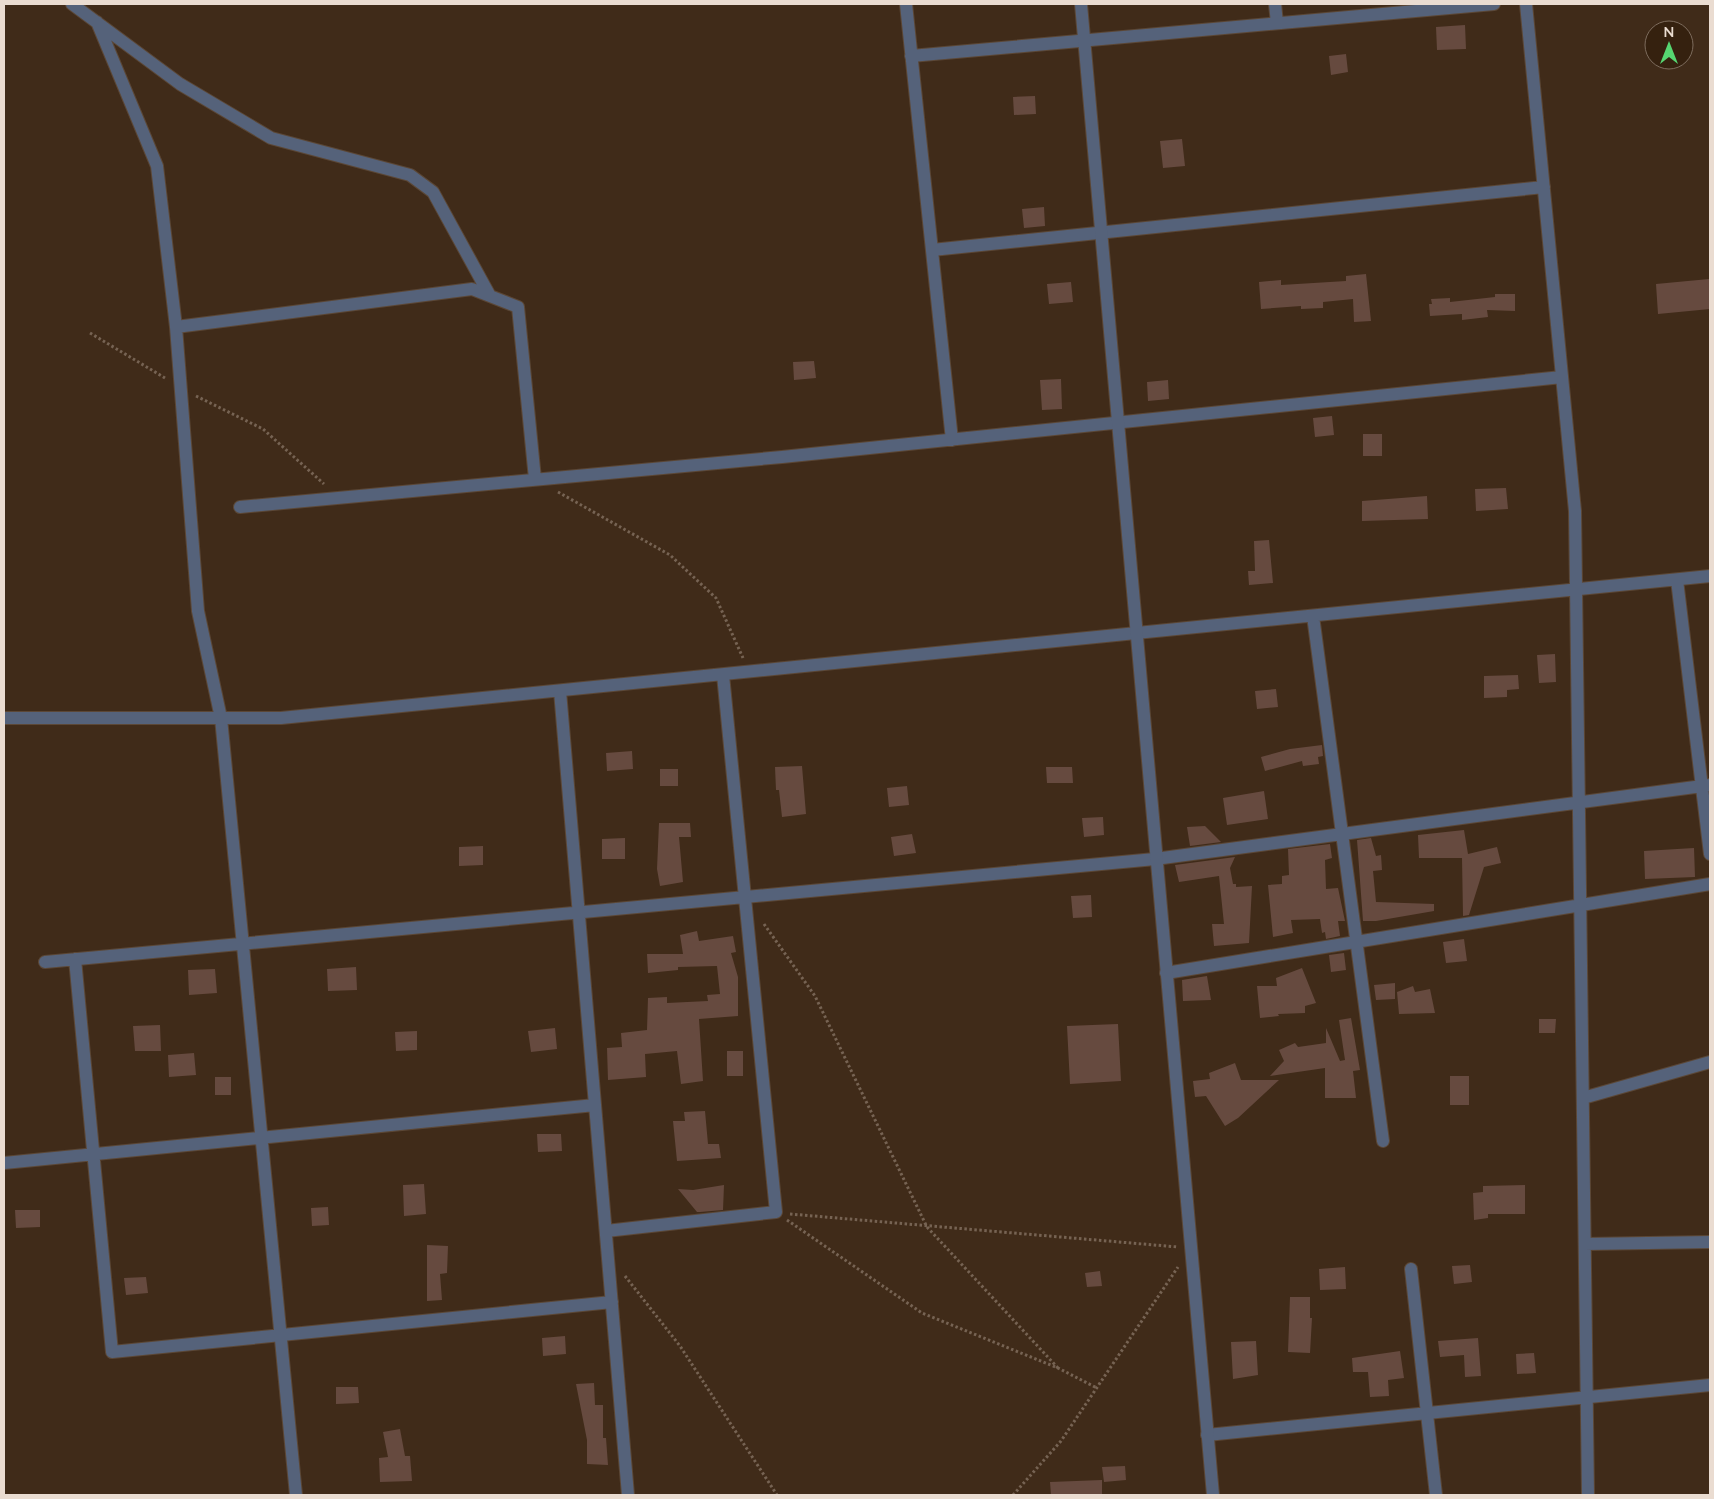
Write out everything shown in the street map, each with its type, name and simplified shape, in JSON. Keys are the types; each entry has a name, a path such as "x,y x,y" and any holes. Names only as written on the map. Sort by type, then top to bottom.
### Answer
{"street":[{"path":"72,4 180,84 271,138 410,176 433,192 490,296"},
{"path":"906,4 952,440"},
{"path":"1081,4 1135,634 1213,1495"},
{"path":"1275,4 1277,23"},
{"path":"912,56 1494,4"},
{"path":"1526,4 1575,511 1588,1495"},
{"path":"98,22 157,166 176,327 198,611 221,718 296,1495"},
{"path":"932,250 1544,187"},
{"path":"176,327 472,289 518,307 535,480"},
{"path":"240,507 952,440 1562,377"},
{"path":"4,718 281,718 1710,576"},
{"path":"1677,580 1706,786 1710,854"},
{"path":"1313,616 1383,1141"},
{"path":"606,1231 776,1212 722,675"},
{"path":"560,691 628,1495"},
{"path":"45,962 1155,859 1706,786"},
{"path":"1166,973 1710,884"},
{"path":"75,959 112,1352 612,1302"},
{"path":"1583,1098 1710,1062"},
{"path":"4,1163 595,1105"},
{"path":"1585,1244 1710,1242"},
{"path":"1411,1269 1436,1495"},
{"path":"1208,1435 1710,1385"}],"path":[{"path":"90,333 180,388 263,430 339,497"},
{"path":"535,480 670,555 716,598 749,672"},
{"path":"761,920 815,996 927,1227 1058,1368"},
{"path":"776,1212 927,1227 1190,1248 1061,1441 1013,1495"},
{"path":"776,1212 922,1313 1058,1368 1097,1388"},
{"path":"608,1254 680,1346 777,1495"}],"building":[{"path":"1465,25 1466,49 1437,50 1436,27"},
{"path":"1346,54 1348,72 1331,75 1329,56"},
{"path":"1035,96 1036,114 1014,115 1013,97"},
{"path":"1182,139 1185,166 1163,168 1160,141"},
{"path":"1044,207 1045,226 1024,228 1022,209"},
{"path":"1366,274 1371,321 1354,322 1353,299 1323,302 1323,308 1301,309 1301,306 1261,309 1259,282 1281,280 1281,285 1346,281 1346,276"},
{"path":"1709,279 1710,309 1658,314 1656,284"},
{"path":"1071,282 1073,302 1049,304 1047,284"},
{"path":"1495,294 1515,294 1515,311 1487,310 1488,317 1462,320 1462,314 1430,316 1429,304 1432,304 1431,299 1450,298 1450,302 1495,297"},
{"path":"814,361 816,378 794,380 793,362"},
{"path":"1061,379 1062,409 1042,410 1040,380"},
{"path":"1168,380 1169,399 1148,401 1147,382"},
{"path":"1332,416 1334,435 1315,437 1313,418"},
{"path":"1363,434 1382,434 1382,456 1363,456"},
{"path":"1506,488 1508,509 1476,511 1475,489"},
{"path":"1427,496 1428,519 1362,521 1362,501"},
{"path":"1269,540 1273,583 1249,585 1248,571 1255,571 1254,541"},
{"path":"1555,654 1556,682 1539,683 1537,655"},
{"path":"1518,675 1519,689 1507,690 1507,697 1484,698 1484,676"},
{"path":"1276,689 1278,707 1257,709 1255,691"},
{"path":"1322,745 1323,756 1318,757 1319,764 1303,766 1302,761 1265,771 1261,757 1290,749"},
{"path":"632,751 633,769 607,771 606,753"},
{"path":"802,766 806,814 782,817 779,790 776,790 775,767"},
{"path":"1046,767 1072,767 1073,783 1047,783"},
{"path":"660,769 678,769 678,786 660,786"},
{"path":"907,786 909,805 889,807 887,788"},
{"path":"1264,791 1268,819 1227,825 1223,798"},
{"path":"1103,817 1104,835 1084,837 1082,818"},
{"path":"659,823 690,823 691,837 679,837 683,882 660,886 657,869"},
{"path":"1205,826 1221,842 1190,846 1187,827"},
{"path":"1464,830 1468,854 1497,847 1501,863 1484,867 1469,915 1463,916 1462,858 1419,858 1418,835"},
{"path":"912,834 916,853 894,856 891,837"},
{"path":"625,838 625,859 602,859 602,839"},
{"path":"1371,838 1376,856 1381,855 1382,870 1373,871 1376,902 1434,904 1434,911 1376,921 1363,921 1357,840"},
{"path":"1330,844 1332,858 1325,860 1326,889 1338,888 1345,921 1338,921 1340,936 1326,939 1325,932 1322,933 1320,919 1291,920 1293,933 1273,937 1268,885 1282,884 1282,876 1289,875 1288,849"},
{"path":"483,846 483,865 459,866 459,847"},
{"path":"1694,848 1695,877 1645,879 1644,851"},
{"path":"1235,857 1230,868 1233,884 1236,884 1236,887 1252,886 1249,943 1214,946 1212,924 1224,924 1219,876 1179,882 1175,865"},
{"path":"1091,895 1092,917 1073,918 1071,896"},
{"path":"697,931 699,941 733,936 736,952 731,953 738,977 738,1016 699,1019 703,1081 681,1084 677,1051 645,1054 646,1077 608,1080 607,1048 622,1047 621,1033 647,1030 648,998 667,997 667,1003 708,1001 707,995 720,994 717,966 678,967 678,970 648,973 647,954 683,954 680,935"},
{"path":"1464,939 1467,961 1446,963 1443,942"},
{"path":"1344,953 1346,970 1331,972 1329,955"},
{"path":"356,967 357,990 328,991 327,969"},
{"path":"1302,968 1316,1003 1305,1006 1305,1013 1278,1014 1279,1016 1260,1018 1257,986 1277,986 1276,978"},
{"path":"215,969 217,993 189,995 188,970"},
{"path":"1207,976 1211,1000 1183,1001 1182,980"},
{"path":"1395,983 1395,999 1376,1000 1374,985"},
{"path":"1413,986 1415,992 1430,989 1435,1013 1399,1014 1397,992"},
{"path":"1351,1018 1360,1070 1353,1071 1356,1098 1325,1098 1325,1068 1270,1076 1284,1061 1279,1050 1295,1043 1298,1047 1326,1043 1326,1028 1340,1061 1345,1060 1339,1020"},
{"path":"1539,1019 1556,1019 1555,1033 1539,1033"},
{"path":"1118,1024 1121,1081 1070,1084 1067,1026"},
{"path":"160,1025 161,1051 135,1051 133,1026"},
{"path":"555,1028 557,1049 531,1052 528,1031"},
{"path":"417,1031 417,1050 396,1051 395,1032"},
{"path":"727,1051 743,1051 743,1076 727,1076"},
{"path":"194,1053 196,1075 169,1077 168,1055"},
{"path":"1235,1063 1241,1080 1279,1080 1238,1118 1225,1126 1206,1096 1195,1097 1193,1081 1210,1079 1209,1073"},
{"path":"1450,1076 1469,1076 1469,1105 1450,1105"},
{"path":"215,1077 231,1077 231,1095 215,1095"},
{"path":"705,1111 708,1144 719,1144 721,1158 677,1161 673,1121 685,1121 684,1112"},
{"path":"537,1134 561,1134 562,1151 538,1152"},
{"path":"424,1184 426,1214 404,1216 403,1185"},
{"path":"724,1185 723,1210 700,1212 697,1212 678,1189 693,1190"},
{"path":"1525,1185 1525,1214 1488,1214 1488,1218 1474,1220 1473,1193 1483,1192 1483,1186"},
{"path":"328,1207 329,1225 312,1226 311,1208"},
{"path":"15,1210 40,1210 40,1227 16,1228"},
{"path":"427,1245 448,1246 447,1273 440,1274 442,1300 427,1301"},
{"path":"1470,1265 1472,1282 1454,1284 1452,1266"},
{"path":"1345,1267 1346,1289 1320,1290 1319,1269"},
{"path":"1100,1271 1102,1286 1087,1287 1085,1273"},
{"path":"146,1277 148,1293 126,1295 124,1278"},
{"path":"1290,1297 1310,1297 1310,1318 1312,1318 1310,1353 1288,1352"},
{"path":"565,1336 566,1354 543,1356 542,1338"},
{"path":"1478,1338 1481,1376 1465,1377 1464,1355 1440,1357 1438,1341"},
{"path":"1256,1341 1258,1375 1233,1379 1231,1342"},
{"path":"1400,1351 1404,1378 1388,1380 1389,1396 1370,1397 1368,1372 1353,1372 1352,1358"},
{"path":"1534,1353 1536,1373 1517,1374 1516,1354"},
{"path":"594,1383 595,1405 603,1405 603,1438 606,1438 608,1465 587,1464 587,1440 576,1384"},
{"path":"336,1387 358,1387 359,1403 336,1404"},
{"path":"400,1429 405,1456 410,1456 412,1481 380,1482 379,1458 388,1457 383,1432"},
{"path":"1125,1466 1126,1480 1104,1482 1102,1467"},
{"path":"1102,1480 1102,1495 1051,1495 1050,1482"}]}
